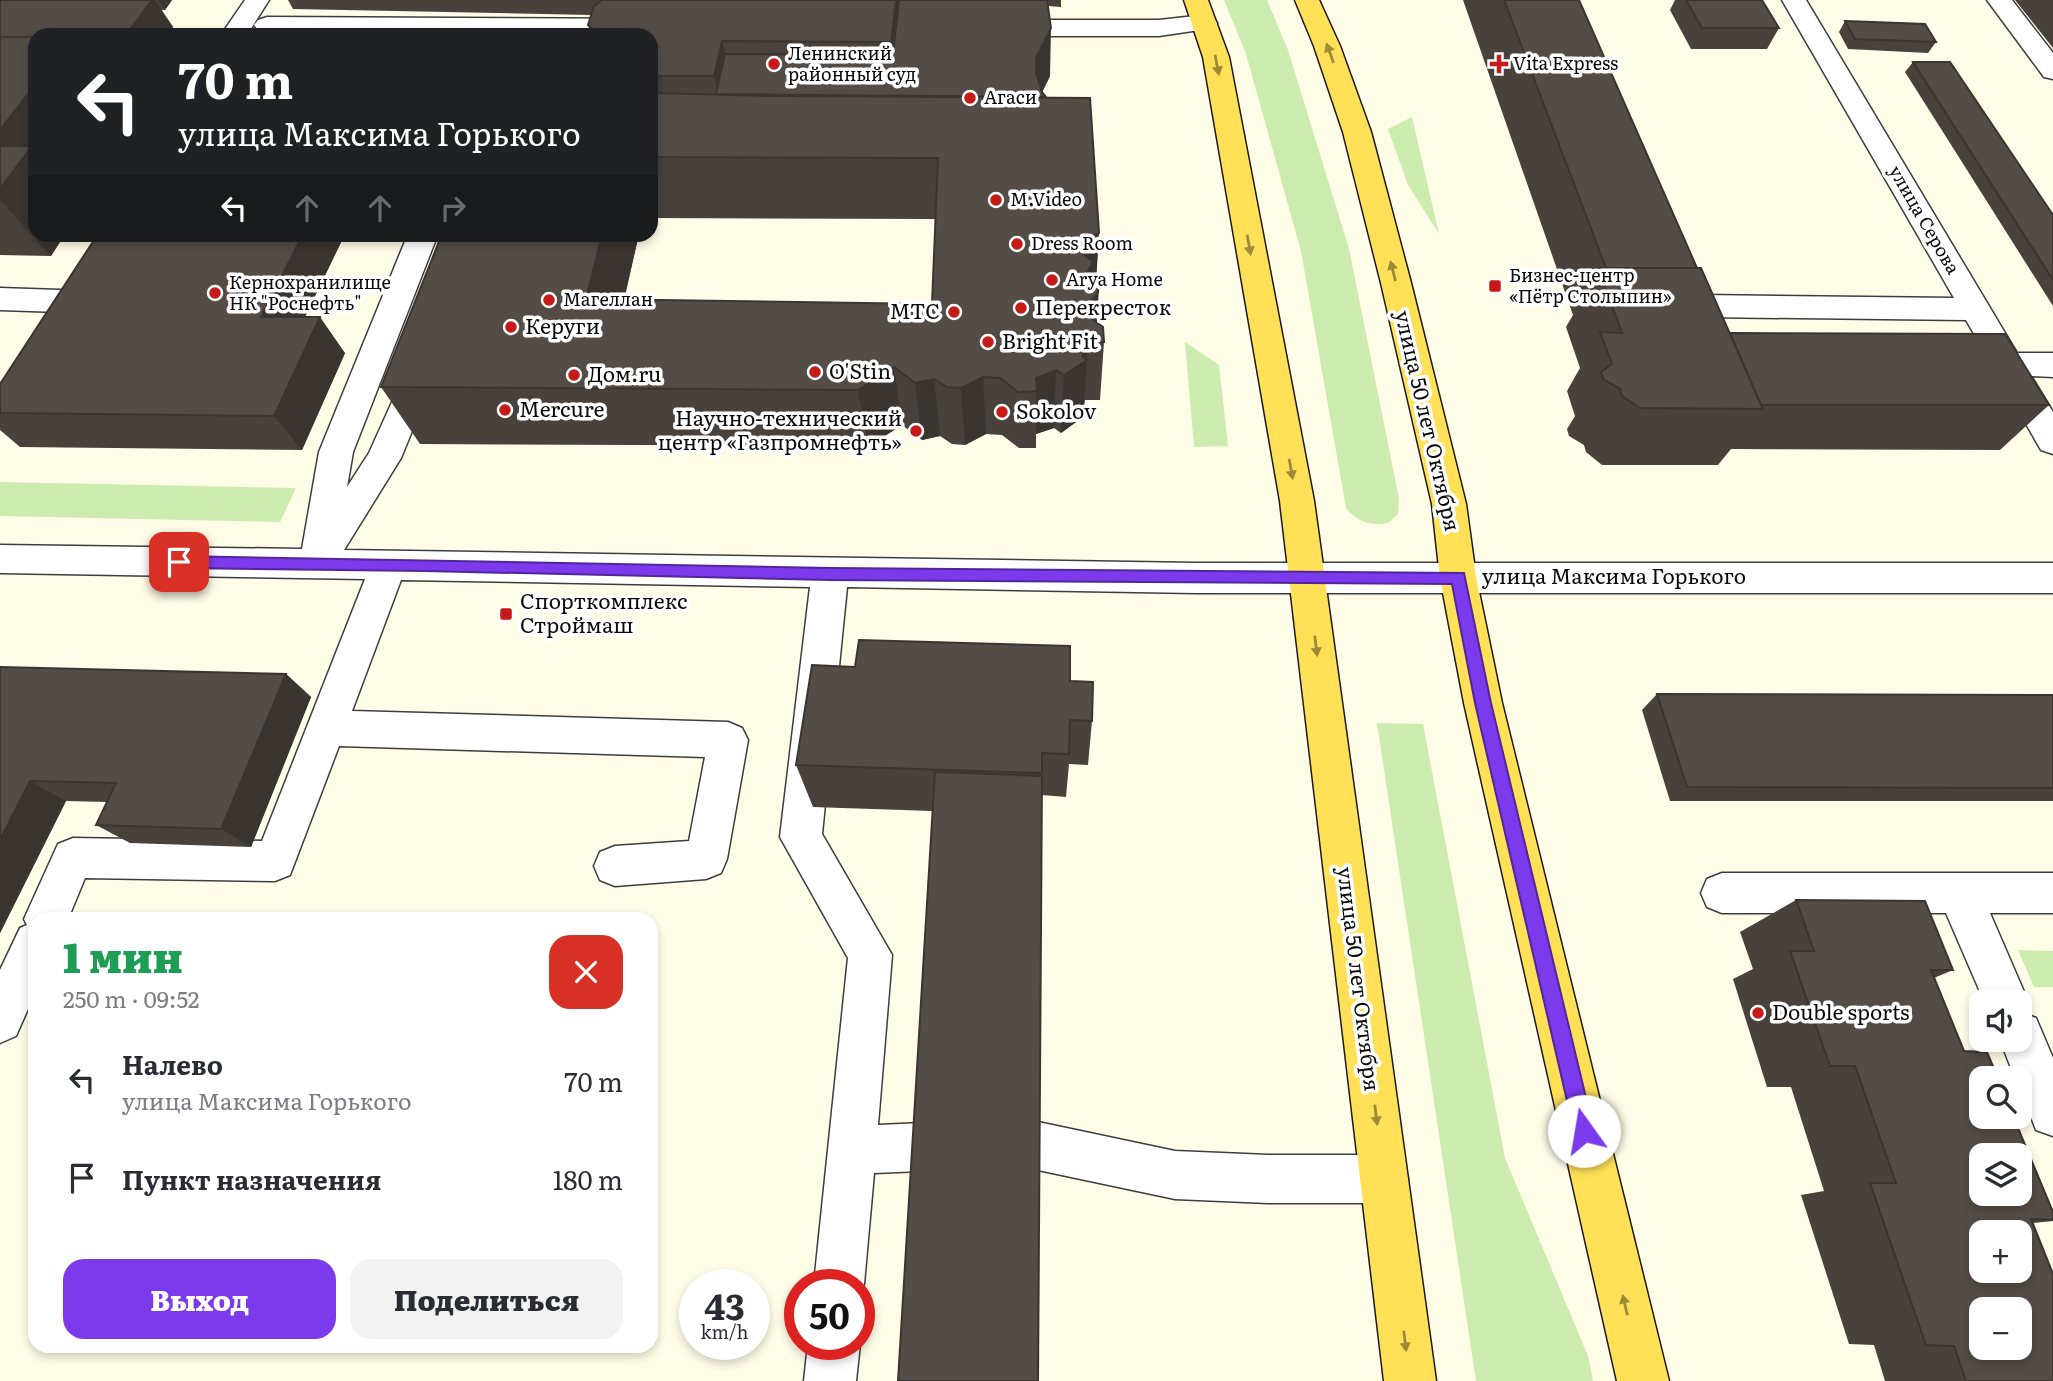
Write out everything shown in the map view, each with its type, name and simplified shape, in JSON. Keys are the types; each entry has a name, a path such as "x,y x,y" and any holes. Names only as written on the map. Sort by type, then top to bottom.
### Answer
{"main road":[{"name":"улица 50 лет Октября","path":"1307,0 1328,46 1360,145 1449,504 1458,578 1483,703 1643,1381"},
{"name":"улица 50 лет Октября","path":"1200,12 1216,57 1297,501 1410,1381"}],"street":[{"path":"239,28 257,0"},
{"path":"283,0 267,25 428,28"},
{"path":"685,27 692,0"},
{"name":"улица Серова","path":"1794,0 2053,441"},
{"path":"1999,0 2053,71"},
{"path":"978,28 1158,28 1200,12"},
{"path":"658,28 713,27"},
{"path":"316,564 335,452 420,242"},
{"path":"0,299 59,302"},
{"path":"1701,306 1976,309"},
{"path":"316,564 384,458 431,346"},
{"path":"2008,364 2053,365"},
{"path":"49,912 74,858 275,861 389,564"},
{"name":"улица Максима Горького","path":"5,568 389,564 830,574 1307,579 2053,578"},
{"path":"830,574 801,837 870,955 840,1269"},
{"path":"325,728 728,740 706,859 615,866"},
{"path":"1723,893 2053,893"},
{"path":"1959,893 2001,989"},
{"path":"0,1020 28,958"},
{"path":"2028,1052 2053,1113"},
{"path":"1038,1146 1175,1175 1268,1179 1384,1179"},
{"path":"852,1150 922,1147"},
{"path":"830,1381 832,1360"}],"green space":[{"path":"1224,0 1267,0 1288,50 1349,249 1399,499 1398,514 1388,523 1365,522 1346,508 1301,251 1246,54"},
{"path":"1412,117 1439,234 1408,185 1388,129"},
{"path":"1185,342 1219,365 1228,446 1194,447"},
{"path":"0,482 296,488 280,522 0,516"},
{"path":"1377,723 1423,724 1505,1158 1588,1356 1593,1381 1476,1381"},
{"path":"2018,950 2053,951 2053,987 2034,987"}],"building":[{"path":"0,0 152,0 131,28 28,28 28,37 0,37"},
{"path":"602,0 896,0 891,42 722,41 714,76 658,76 658,28 591,28 588,25 594,6"},
{"path":"899,0 1047,0 1051,28 1036,58 1036,73 1046,97 716,94 725,54 893,55"},
{"path":"1504,0 1579,0 1697,268 1606,268"},
{"path":"1686,0 1762,0 1779,28 1702,28"},
{"path":"1845,21 1925,24 1936,42 1855,39"},
{"path":"0,37 28,37 28,94 0,130"},
{"path":"1913,62 1950,62 2053,215 2053,280"},
{"path":"658,93 1090,98 1099,233 1074,246 1093,262 1086,275 1099,286 1097,295 1087,304 1087,315 1103,327 1104,342 1088,342 1082,356 1087,360 1064,375 1056,370 1036,378 1037,391 1018,392 1000,378 983,377 961,388 947,387 934,379 915,383 894,367 858,390 381,387 439,242 600,242 586,299 932,304 938,158 658,157"},
{"path":"0,146 28,146 28,151 0,189"},
{"name":"Кернохранилище НК \"Роснефть\"","path":"93,242 299,242 261,317 320,317 274,416 0,413 0,384"},
{"path":"1598,268 1701,268 1763,409 1640,408 1622,396 1620,389 1603,379 1601,372 1612,364 1600,332 1622,333"},
{"path":"1730,333 2005,334 2049,405 1761,405"},
{"path":"859,640 1070,646 1070,681 1093,682 1092,721 1070,720 1069,754 1042,753 1042,773 796,765 812,665 855,667"},
{"path":"0,667 286,674 221,829 96,825 116,783 30,781 0,840"},
{"path":"1657,694 2053,695 2053,788 1687,787"},
{"path":"935,772 1042,776 1038,1381 898,1381"},
{"path":"1796,900 1925,901 1953,970 1931,970 1964,1051 1987,1052 1993,1066 1969,1066 1969,1129 2018,1129 2024,1143 1969,1143 1969,1206 2032,1206 2032,1162 2053,1212 2053,1220 1969,1220 1969,1283 2032,1283 2032,1222 2053,1274 2053,1381 1966,1381 1954,1346 1926,1345 1870,1183 1896,1183 1855,1066 1830,1066 1790,951 1814,951"}],"place":[{"name":"Ленинский районный суд","path":"774,64"},
{"name":"Vita Express","path":"1499,64"},
{"name":"Агаси","path":"970,98"},
{"name":"M.Video","path":"996,200"},
{"name":"Dress Room","path":"1017,244"},
{"name":"Arya Home","path":"1052,280"},
{"name":"Бизнес-центр «Пётр Столыпин»","path":"1495,286"},
{"name":"Кернохранилище НК \"Роснефть\"","path":"215,293"},
{"name":"Магеллан","path":"549,300"},
{"name":"Перекресток","path":"1021,308"},
{"name":"МТС","path":"954,312"},
{"name":"Керуги","path":"511,327"},
{"name":"Bright Fit","path":"988,342"},
{"name":"O'Stin","path":"815,372"},
{"name":"Дом.ru","path":"574,375"},
{"name":"Mercure","path":"505,410"},
{"name":"Sokolov","path":"1002,412"},
{"name":"Научно-технический центр «Газпромнефть»","path":"916,431"},
{"name":"Спорткомплекс Строймаш","path":"506,614"},
{"name":"Double sports","path":"1758,1013"}],"route":[{"path":"179,562 830,574 1458,578 1483,703 1584,1131"}]}
